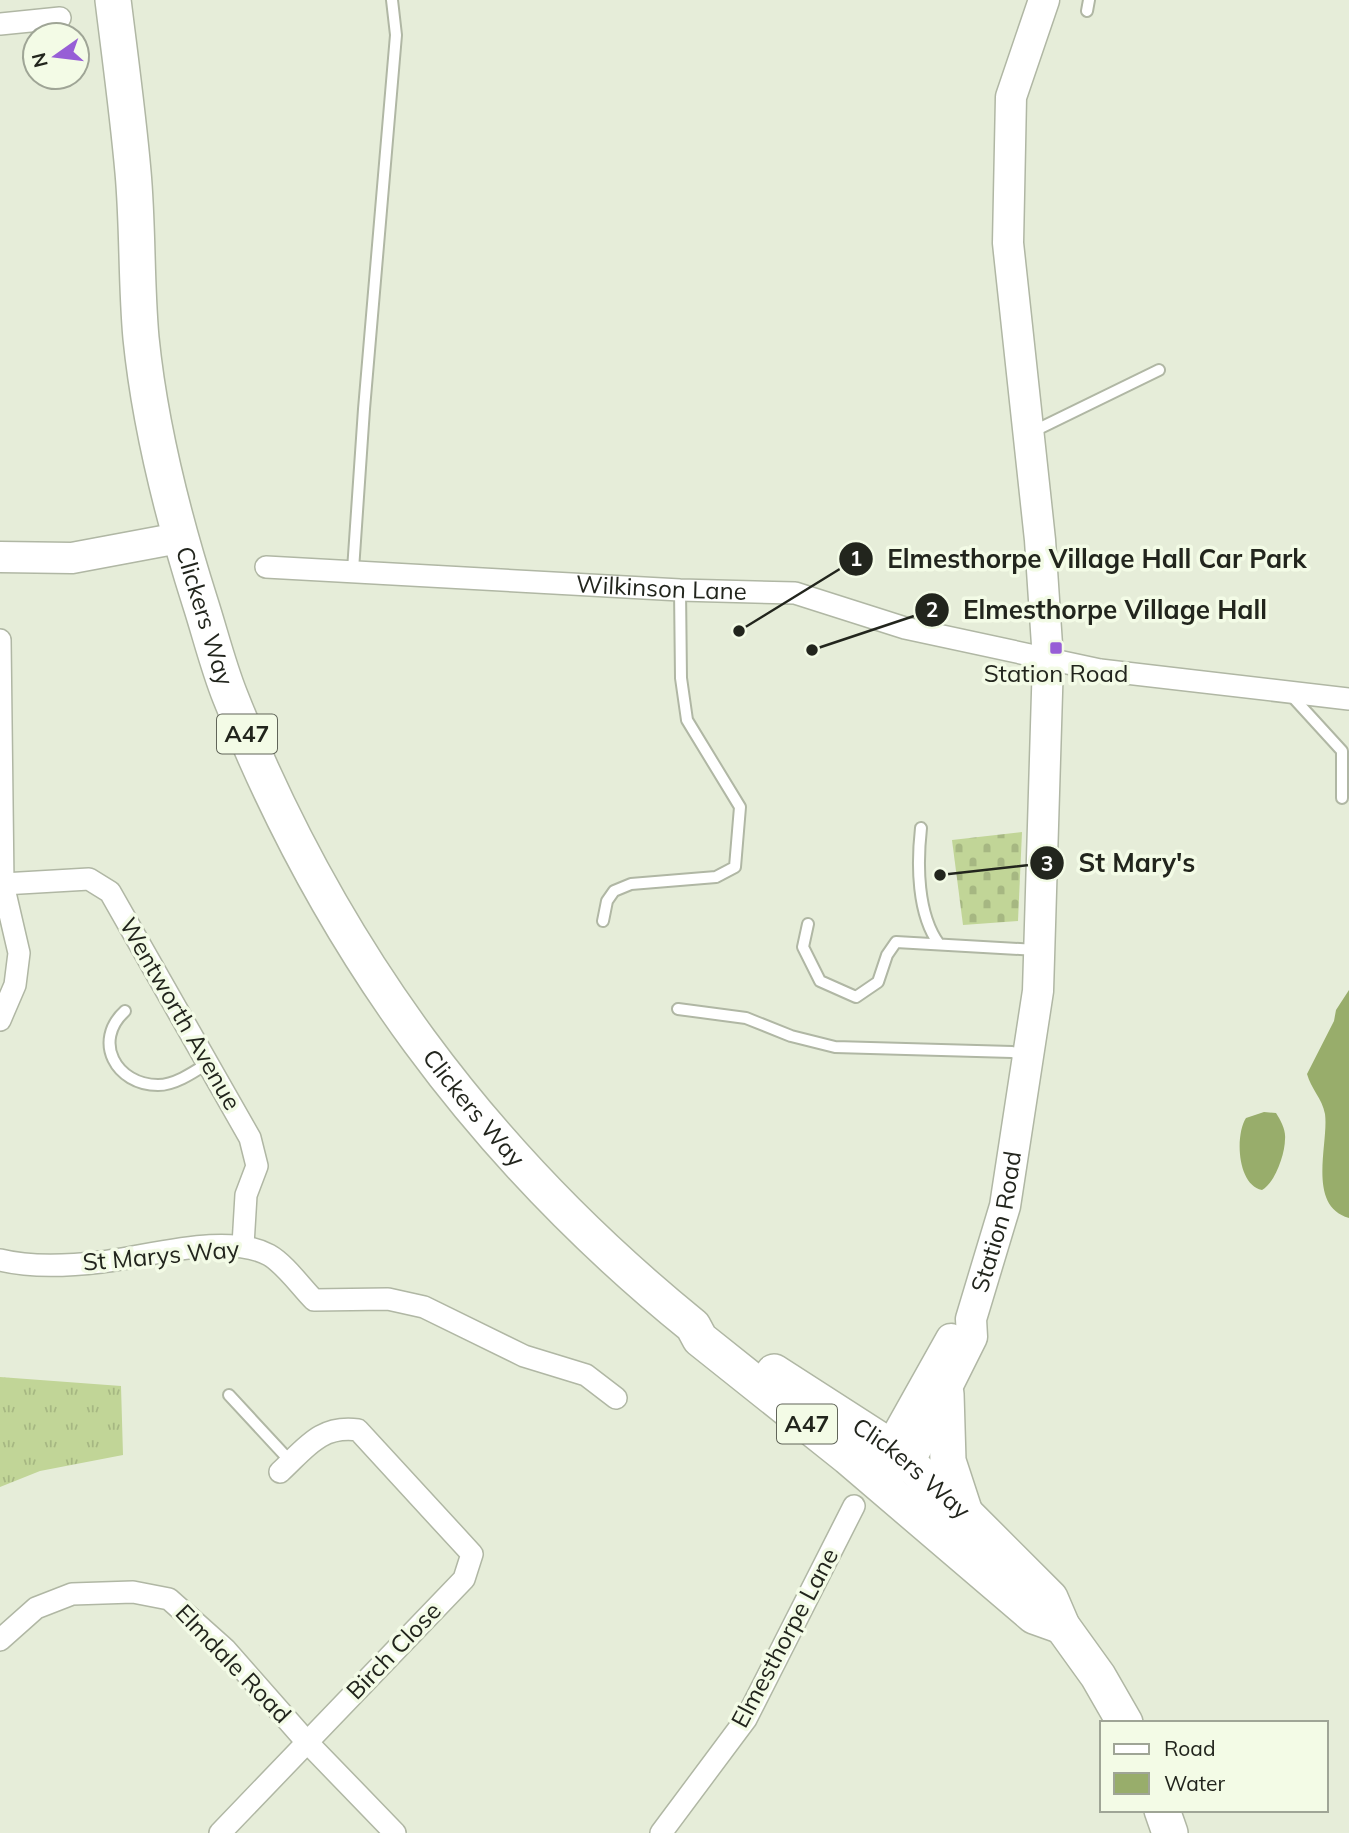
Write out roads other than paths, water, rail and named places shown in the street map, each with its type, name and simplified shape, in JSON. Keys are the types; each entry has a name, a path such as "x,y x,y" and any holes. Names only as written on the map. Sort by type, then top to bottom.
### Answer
{"main road":[{"name":"Clickers Way","path":"113,0 133,173 141,339 164,471 179,538 229,694 303,857 358,955 438,1070 551,1199 693,1326 700,1339 848,1457 1034,1616 1062,1626"},
{"name":"Station Road","path":"896,1457 946,1394 972,1337 971,1319 1005,1206 1038,991 1048,660 1029,433 1008,243 1011,97 1044,0"},
{"path":"0,557 72,558 179,538"},
{"name":"Station Road","path":"896,1457 908,1419 956,1330 971,1319"},
{"name":"Clickers Way","path":"693,1326 707,1325 896,1457 966,1514 1050,1598 1062,1626 1124,1721"},
{"path":"946,1394 948,1461 966,1514"},
{"path":"848,1457 896,1457 923,1520"},
{"path":"1163,1812 1171,1833"}],"street":[{"path":"0,24 60,18"},
{"name":"Wilkinson Lane","path":"266,566 680,590 795,593 905,628 1100,670 1349,699"},
{"path":"0,640 3,884 19,953 15,985 0,1020"},
{"name":"Wentworth Avenue","path":"3,884 89,879 110,892 250,1138 257,1166 246,1195 243,1245"},
{"name":"St Marys Way","path":"0,1260 24,1266 100,1262 168,1251 243,1245 271,1256 314,1300 388,1299 424,1307 524,1356 586,1374 616,1398"},
{"name":"Birch Close","path":"220,1833 464,1578 472,1554 358,1430 337,1427 318,1437 285,1467"},
{"name":"Elmesthorpe Lane","path":"661,1833 746,1718 854,1506"},
{"name":"Elmdale Road","path":"0,1640 36,1608 72,1594 133,1592 169,1599 225,1649 306,1741 395,1833"}],"lane":[{"path":"353,569 396,36 392,0"},
{"path":"1029,433 1159,370"},
{"path":"603,921 607,901 614,891 631,884 716,877 735,867 740,807 687,720 681,678 680,590"},
{"path":"1287,691 1342,751 1342,798"},
{"path":"921,828 919,853 925,915 931,933 939,944"},
{"path":"808,923 803,947 820,981 856,997 878,982 887,955 896,942 1039,951"},
{"path":"678,1009 746,1018 791,1036 835,1047 1012,1052 1027,1057"},
{"path":"125,1011 113,1021 108,1037 114,1063 130,1080 159,1085 185,1076 208,1063"},
{"path":"229,1395 285,1467"}],"water":[{"path":"1349,990 1349,1218 1336,1211 1328,1201 1322,1172 1325,1114 1307,1074 1334,1021 1336,1010"},
{"path":"1264,1112 1276,1113 1285,1136 1278,1168 1262,1190 1247,1179 1243,1170 1240,1136 1246,1118"}],"place":[{"name":"Elmesthorpe Village Hall Car Park","path":"739,631"},
{"name":"Station Road","path":"1056,648"},
{"name":"Elmesthorpe Village Hall","path":"812,650"},
{"name":"St Mary's","path":"940,875"}]}
